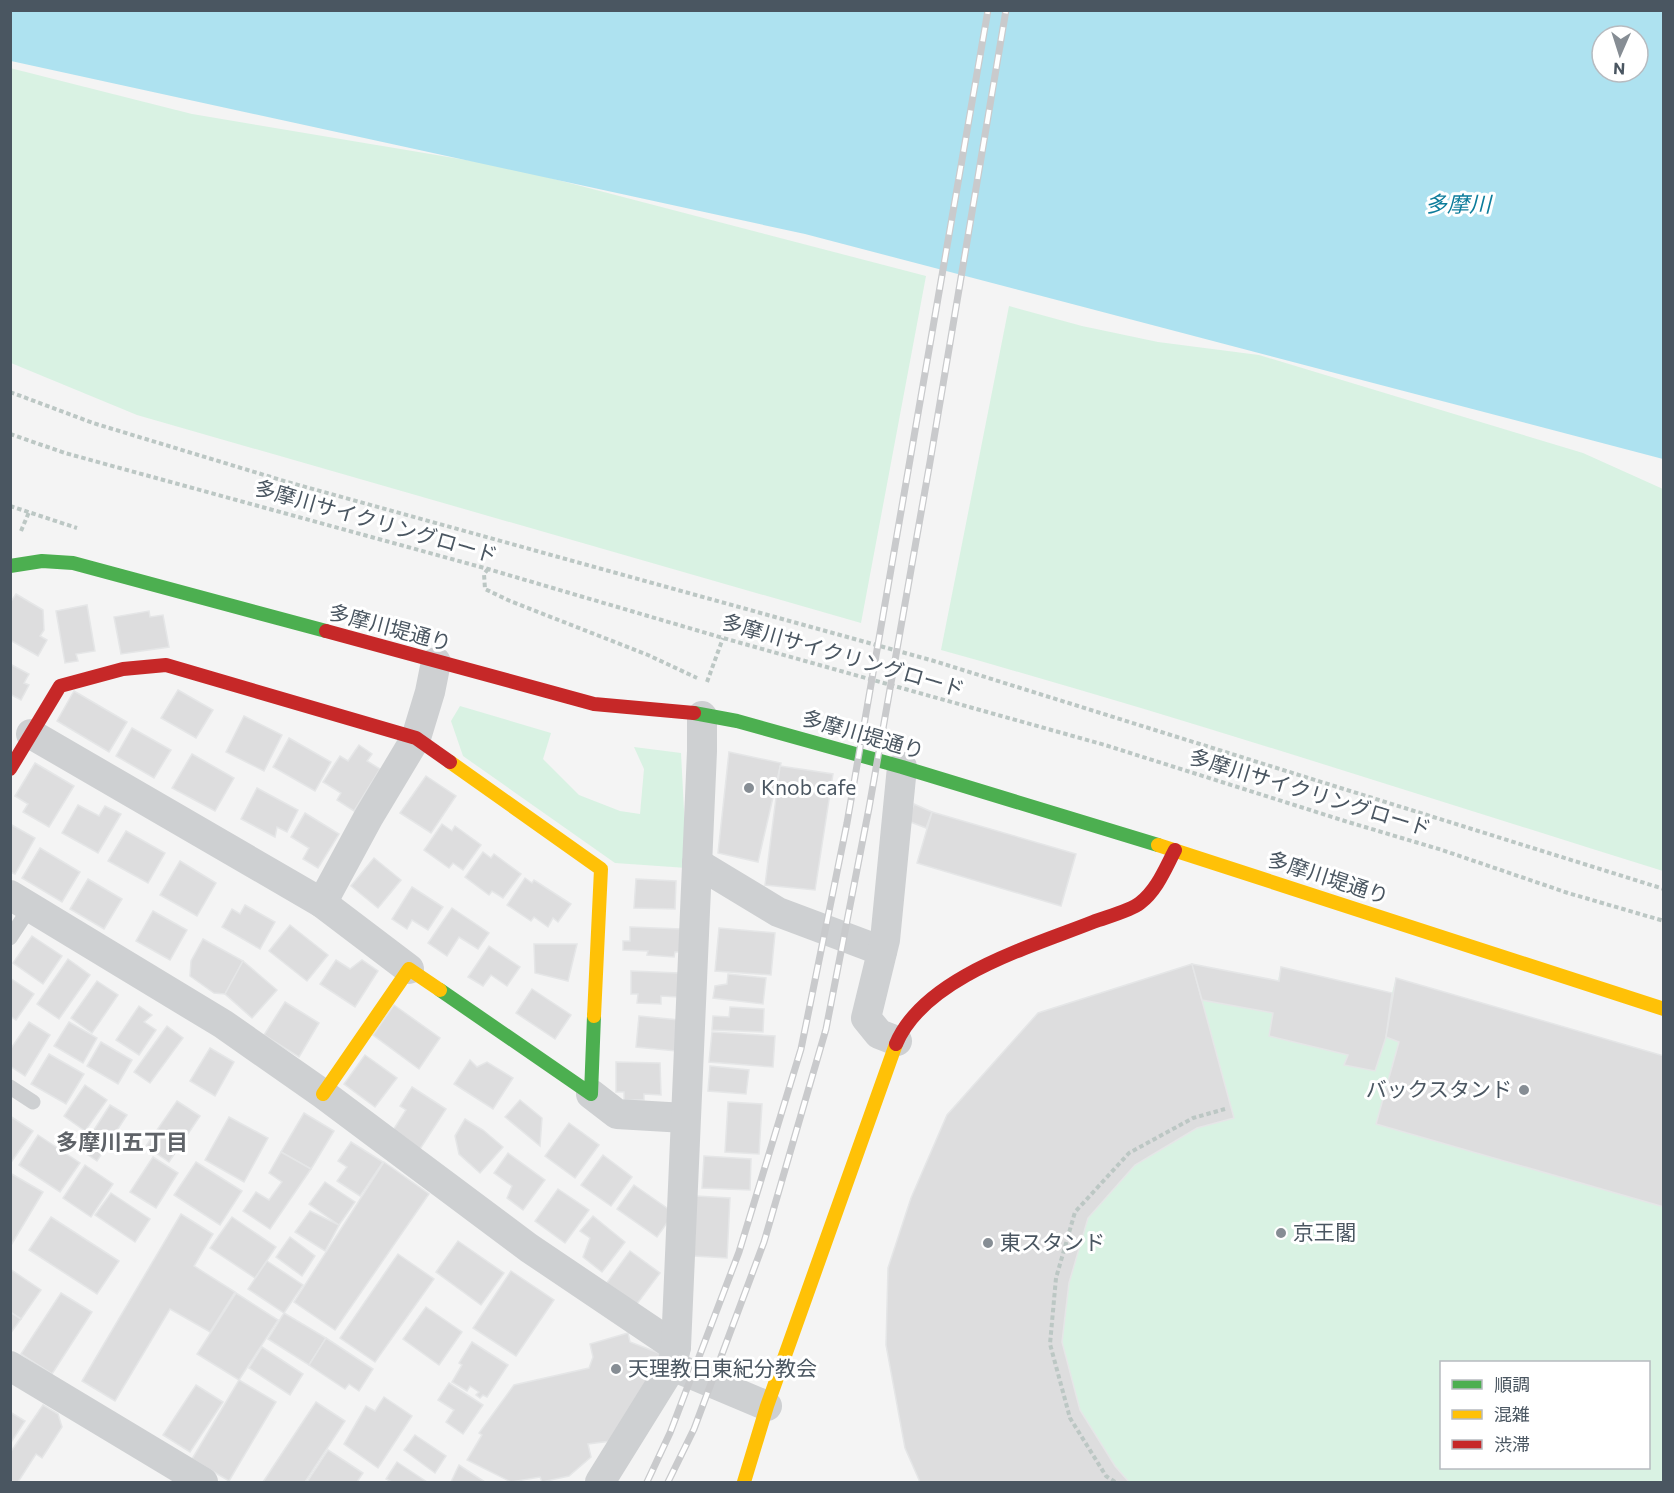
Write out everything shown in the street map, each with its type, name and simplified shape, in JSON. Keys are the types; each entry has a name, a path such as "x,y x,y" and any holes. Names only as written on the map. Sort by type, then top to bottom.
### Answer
{"street":[{"name":"多摩川堤通り","path":"10,566 37,560 73,563 594,704 683,711 737,721 902,767 1175,850 1664,1009"},
{"path":"322,903 368,818 416,738 430,692 436,662"},
{"path":"10,769 60,686 123,669 166,665 416,738 601,869 591,1094"},
{"path":"600,1482 674,1356 702,716"},
{"path":"31,734 322,903 409,969 617,1113 685,1118"},
{"path":"897,1041 879,1034 866,1018 882,951 902,767"},
{"path":"744,1482 767,1406 897,1041 921,1007 960,978 1018,952 1139,904 1158,883 1175,850"},
{"path":"697,863 778,912 882,951"},
{"path":"21,900 223,1024 323,1094 674,1356 767,1406"},
{"path":"323,1094 409,969"},
{"path":"10,1366 203,1482"}],"lane":[{"path":"10,938 21,900"},
{"path":"10,1087 33,1101"}],"path":[{"path":"10,392 93,423 284,481 934,661 1664,889"},
{"name":"多摩川サイクリングロード","path":"10,434 65,453 123,467 488,569 723,638 1105,745 1442,850 1568,893 1664,921"},
{"path":"488,569 484,574 485,589 510,602 648,655 706,683 723,638"},
{"path":"1115,1482 1106,1476 1070,1418 1050,1344 1056,1278 1075,1212 1129,1153 1193,1118 1225,1109"}],"green space":[{"path":"10,68 192,114 508,167 926,276 861,623 137,415 11,363"},
{"path":"1009,306 1082,326 1158,342 1259,355 1583,453 1663,489 1663,871 1213,730 941,650"},
{"path":"460,706 551,733 543,759 579,795 620,811 640,814 644,769 634,747 681,753 687,868 615,863 463,756 451,721"},
{"name":"京王閣","path":"1192,964 1278,981 1281,967 1392,993 1396,978 1663,1056 1663,1482 920,1482 905,1448 886,1345 888,1268 911,1198 947,1115 1038,1013"}],"water":[{"name":"多摩川","path":"11,10 1663,11 1663,459 805,234 11,61"}],"building":[{"path":"16,594 43,610 44,630 40,636 47,640 38,656 10,640 10,603"},
{"path":"87,605 95,651 76,654 78,661 65,663 56,611"},
{"path":"149,611 150,617 163,615 169,647 121,654 114,617"},
{"path":"10,664 29,674 24,683 29,685 21,700 10,694"},
{"path":"178,690 213,710 196,738 161,718"},
{"path":"74,691 127,722 109,752 57,721"},
{"path":"244,716 282,735 264,771 226,752"},
{"path":"132,728 171,750 154,778 116,756"},
{"path":"289,738 331,762 315,791 273,767"},
{"path":"359,745 372,754 367,761 380,769 354,811 337,800 341,793 323,782 340,756 348,761"},
{"path":"729,752 781,763 758,862 718,853"},
{"path":"192,754 234,778 215,811 172,788"},
{"path":"35,763 74,786 49,827 23,812 28,804 15,796"},
{"path":"780,766 833,774 815,890 765,885"},
{"path":"426,776 456,796 431,833 400,813"},
{"path":"257,788 298,810 287,832 277,827 275,837 241,819"},
{"path":"914,804 932,812 926,828 908,821"},
{"path":"78,805 99,816 105,806 121,814 98,853 62,833"},
{"path":"932,812 1076,854 1061,906 917,863"},
{"path":"305,813 339,834 318,868 303,859 309,848 291,837"},
{"path":"10,824 35,838 15,874 10,872"},
{"path":"442,824 452,831 455,826 481,845 463,870 453,863 449,868 424,850"},
{"path":"126,831 165,853 148,883 108,861"},
{"path":"40,848 80,872 62,902 22,878"},
{"path":"483,852 491,858 494,854 521,874 503,898 492,891 489,895 465,877"},
{"path":"374,858 401,880 378,908 351,886"},
{"path":"180,861 216,883 197,916 160,895"},
{"path":"525,878 532,883 534,880 571,904 558,922 553,918 548,927 534,917 531,921 507,905"},
{"path":"88,879 122,899 104,929 70,909"},
{"path":"636,879 676,881 675,909 634,908"},
{"path":"412,887 443,907 428,930 412,920 407,929 392,919"},
{"path":"245,905 275,922 260,949 222,927 232,909 240,914"},
{"path":"452,908 489,933 478,949 459,937 447,956 428,943"},
{"path":"153,911 187,930 170,960 136,941"},
{"path":"290,925 328,955 307,981 269,951"},
{"path":"630,927 682,929 681,952 675,952 674,957 647,955 648,951 623,950 623,941 630,941"},
{"path":"719,928 775,933 771,975 715,971"},
{"path":"32,936 62,956 43,984 13,963"},
{"path":"203,939 243,961 225,994 214,993 190,976 191,961"},
{"path":"534,944 577,944 568,981 535,973"},
{"path":"489,946 520,967 507,986 491,975 483,986 468,977"},
{"path":"68,959 90,975 59,1019 37,1004"},
{"path":"336,960 350,969 362,960 378,971 355,1007 320,984"},
{"path":"243,961 277,990 252,1018 225,994"},
{"name":"東スタンド","path":"1192,964 1234,1118 1197,1128 1135,1165 1088,1218 1069,1283 1062,1342 1080,1410 1115,1466 1129,1482 920,1482 905,1448 886,1345 888,1268 911,1198 947,1115 1038,1013"},
{"path":"1192,964 1279,981 1281,967 1392,993 1386,1037 1375,1071 1344,1065 1348,1055 1269,1036 1273,1013 1202,1000"},
{"path":"631,971 679,973 678,997 661,996 661,1004 637,1003 638,994 631,994"},
{"path":"728,974 766,978 763,1004 713,998 715,986 727,984"},
{"path":"10,978 34,994 16,1020 10,1016"},
{"name":"バックスタンド","path":"1396,978 1664,1056 1664,1207 1376,1124 1399,1042 1386,1037"},
{"path":"97,981 118,995 92,1033 71,1018"},
{"path":"532,989 571,1015 555,1039 516,1013"},
{"path":"285,1002 319,1023 299,1057 264,1035"},
{"path":"394,1005 440,1038 419,1069 373,1035"},
{"path":"139,1006 152,1015 144,1022 156,1030 139,1055 116,1040"},
{"path":"730,1007 764,1009 763,1032 712,1030 713,1016 729,1017"},
{"path":"639,1016 679,1020 676,1051 636,1047"},
{"path":"29,1022 50,1035 25,1076 10,1066 10,1050"},
{"path":"69,1022 97,1038 83,1063 54,1046"},
{"path":"167,1026 183,1038 150,1083 134,1072"},
{"path":"712,1032 775,1036 773,1067 709,1062"},
{"path":"101,1042 132,1060 118,1084 87,1066"},
{"path":"210,1048 234,1062 215,1096 190,1081"},
{"path":"49,1054 84,1074 66,1104 31,1084"},
{"path":"365,1055 397,1078 375,1107 344,1084"},
{"path":"470,1060 477,1067 487,1062 513,1078 493,1109 454,1084"},
{"path":"616,1062 660,1063 661,1095 644,1094 644,1100 624,1100 624,1092 616,1092"},
{"path":"710,1066 749,1070 746,1094 708,1091"},
{"path":"85,1085 107,1100 85,1131 64,1116"},
{"path":"412,1087 446,1109 418,1152 390,1135 406,1110 400,1106"},
{"path":"520,1100 542,1118 540,1146 505,1117"},
{"path":"177,1101 200,1116 169,1162 146,1146"},
{"path":"728,1102 762,1104 759,1154 725,1152"},
{"path":"110,1105 127,1115 97,1161 81,1150"},
{"path":"304,1113 334,1131 311,1169 281,1152"},
{"path":"10,1116 33,1131 12,1161 10,1160"},
{"path":"229,1117 268,1138 244,1182 205,1160"},
{"path":"465,1119 483,1130 503,1147 480,1173 459,1154 455,1136"},
{"path":"569,1123 599,1145 575,1178 545,1156"},
{"path":"38,1135 80,1163 60,1192 19,1165"},
{"path":"351,1142 383,1162 360,1196 337,1181 347,1167 338,1161"},
{"path":"281,1152 311,1169 270,1229 243,1211 256,1192 269,1200 282,1182 269,1173"},
{"path":"508,1153 545,1180 523,1210 507,1198 512,1186 494,1173"},
{"path":"603,1155 632,1177 611,1206 581,1185"},
{"path":"704,1156 751,1159 750,1190 702,1188"},
{"path":"153,1157 178,1173 156,1208 130,1192"},
{"path":"196,1162 242,1191 220,1225 174,1195"},
{"path":"384,1162 429,1194 335,1330 294,1302"},
{"path":"85,1165 113,1184 91,1217 63,1198"},
{"path":"10,1173 43,1192 10,1247"},
{"path":"325,1182 355,1202 339,1225 309,1204"},
{"path":"634,1185 674,1213 657,1237 617,1209"},
{"path":"558,1189 589,1210 565,1243 535,1221"},
{"path":"111,1193 150,1219 135,1242 95,1215"},
{"path":"696,1196 730,1198 727,1258 694,1256"},
{"path":"310,1211 339,1225 325,1251 295,1232"},
{"path":"181,1214 213,1234 194,1266 235,1292 210,1332 170,1309 115,1401 82,1381"},
{"path":"593,1216 625,1242 602,1272 583,1257 590,1238 580,1231"},
{"path":"51,1217 119,1261 97,1294 29,1250"},
{"path":"232,1217 276,1247 255,1278 210,1248"},
{"path":"290,1237 315,1256 302,1276 276,1257"},
{"path":"458,1241 504,1273 481,1305 436,1272"},
{"path":"630,1251 660,1273 636,1305 606,1284"},
{"path":"398,1254 434,1279 375,1362 340,1338"},
{"path":"267,1261 303,1285 284,1313 248,1289"},
{"path":"10,1269 41,1290 21,1319 10,1312"},
{"path":"511,1271 554,1300 516,1356 473,1328"},
{"path":"61,1293 92,1312 52,1374 21,1354"},
{"path":"236,1293 278,1320 239,1380 197,1354"},
{"path":"426,1307 462,1332 439,1365 403,1339"},
{"path":"10,1312 21,1319 10,1334"},
{"path":"284,1313 326,1338 309,1365 268,1339"},
{"path":"628,1333 630,1342 664,1355 619,1440 588,1444 591,1457 569,1476 542,1482 540,1477 511,1482 467,1460 482,1435 479,1433 514,1385 589,1368 593,1357 590,1344"},
{"path":"326,1338 373,1369 359,1391 349,1384 345,1389 309,1365"},
{"path":"472,1342 508,1365 487,1397 483,1395 480,1398 476,1395 479,1392 470,1386 467,1391 452,1382 462,1365 459,1363"},
{"path":"262,1347 303,1374 290,1395 249,1368"},
{"path":"239,1380 276,1402 229,1481 192,1459"},
{"path":"449,1383 483,1405 463,1434 446,1422 454,1410 438,1400"},
{"path":"196,1385 223,1402 190,1452 163,1435"},
{"path":"384,1397 412,1416 378,1468 344,1444 366,1406 375,1411"},
{"path":"316,1402 345,1421 305,1482 263,1482"},
{"path":"43,1405 58,1414 62,1427 42,1458 36,1454 18,1482 10,1482 10,1453"},
{"path":"10,1412 25,1421 10,1444"},
{"path":"415,1435 446,1456 435,1473 404,1450"},
{"path":"328,1450 363,1473 357,1482 307,1482"},
{"path":"397,1462 427,1482 392,1482 386,1479"},
{"path":"459,1465 485,1482 451,1482"}],"railway":[{"path":"647,1482 670,1433 739,1252 801,1049 847,823 988,10"},
{"path":"668,1482 694,1429 764,1242 826,1029 869,808 1006,10"}],"traffic: fast":[{"path":"10,566 42,561 73,563 326,631"},
{"path":"694,713 737,721 902,767 1158,845"},
{"path":"440,990 591,1094 594,1016"}],"traffic: slow":[{"path":"450,762 601,869 594,1016"},
{"path":"1158,845 1664,1009"},
{"path":"323,1094 409,969 440,990"},
{"path":"744,1482 767,1406 896,1044"}],"traffic: jam":[{"path":"326,631 594,704 694,713"},
{"path":"10,769 60,686 123,669 166,665 416,738 450,762"},
{"path":"896,1044 910,1021 930,1000 981,967 1136,906 1156,886 1175,850"}],"place":[{"name":"Knob cafe","path":"749,788"},
{"name":"バックスタンド","path":"1524,1090"},
{"name":"京王閣","path":"1281,1233"},
{"name":"東スタンド","path":"988,1243"},
{"name":"天理教日東紀分教会","path":"616,1369"}],"district":[{"name":"多摩川五丁目","path":"122,1142"}]}
